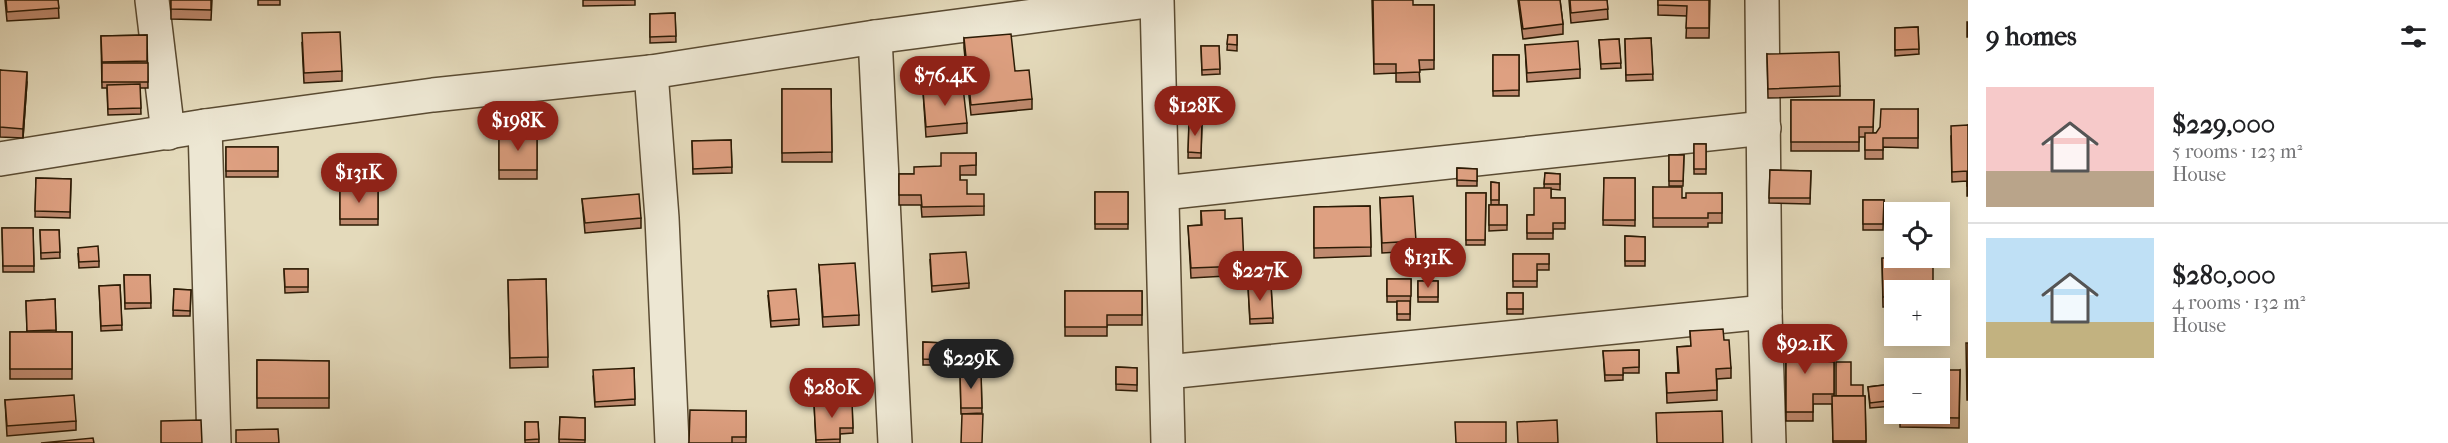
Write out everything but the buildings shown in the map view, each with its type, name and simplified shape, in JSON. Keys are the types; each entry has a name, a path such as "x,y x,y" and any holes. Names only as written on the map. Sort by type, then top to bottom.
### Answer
{"street":[{"path":"152,0 168,133"},
{"path":"0,159 205,126 433,95 651,72 875,37 1156,0 1168,443"},
{"path":"1762,0 1765,312 1769,443"},
{"path":"875,37 895,443"},
{"path":"651,72 662,218 672,443"},
{"path":"205,126 214,443"},
{"path":"1162,193 1764,128"},
{"path":"1167,372 1765,312"}]}
